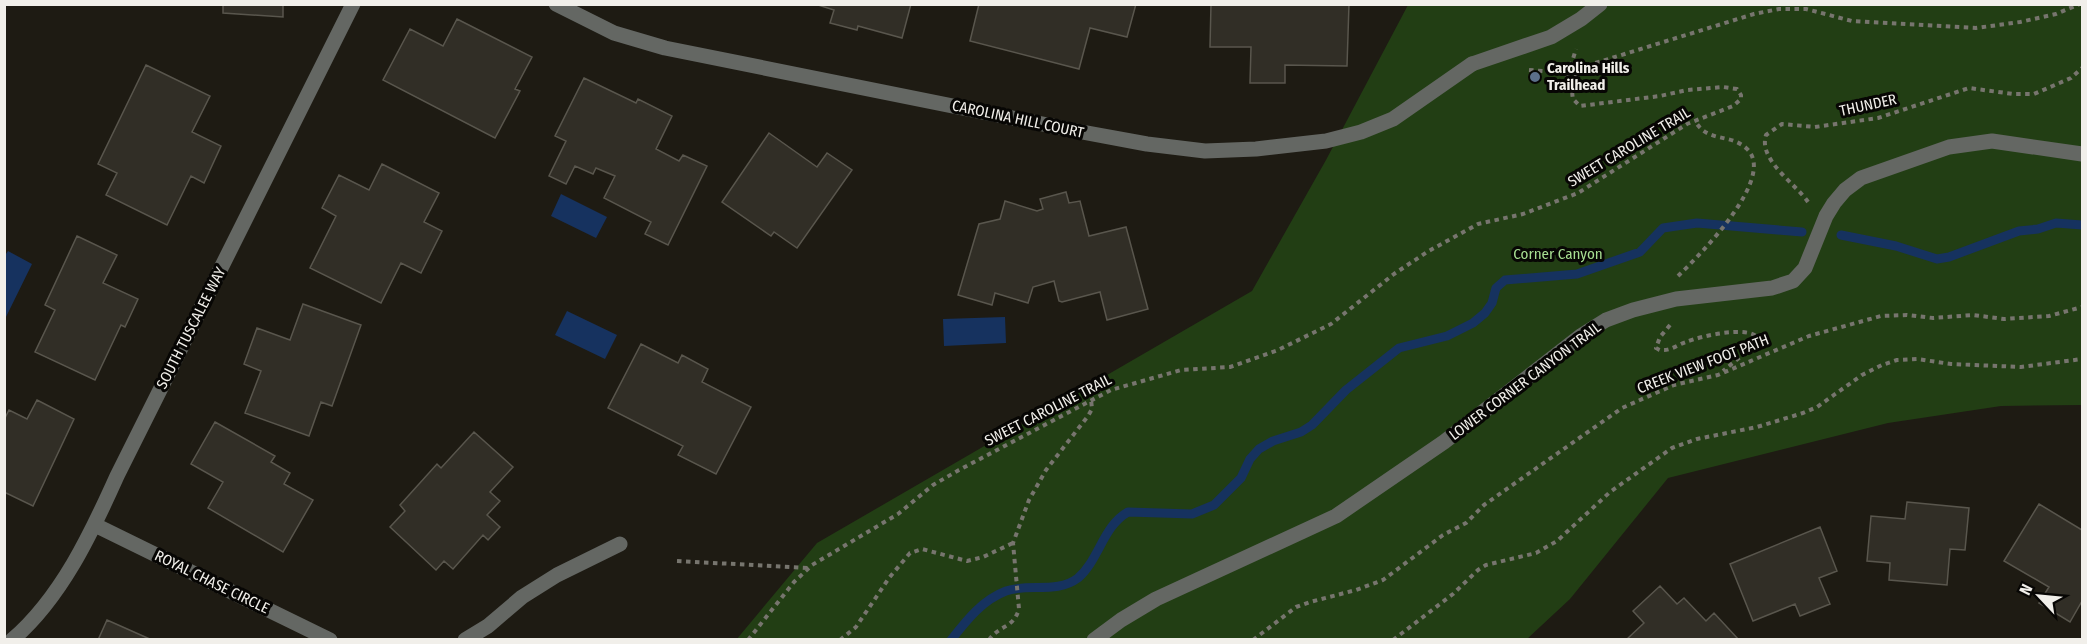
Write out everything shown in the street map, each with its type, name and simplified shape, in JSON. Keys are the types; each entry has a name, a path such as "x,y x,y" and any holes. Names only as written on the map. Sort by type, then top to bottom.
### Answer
{"street":[{"name":"SOUTH TUSCALEE WAY","path":"12,639 30,624 56,589 95,525 117,476 353,4"},
{"name":"CAROLINA HILL COURT","path":"556,4 614,33 664,48 1082,132 1147,144 1205,151 1256,149 1326,141 1361,132 1393,119 1472,64 1551,37 1581,19 1600,4"},
{"name":"LOWER CORNER CANYON TRAIL","path":"1094,639 1120,620 1156,599 1336,516 1444,442 1582,335 1606,320 1633,310 1676,299 1772,288 1793,281 1805,268 1834,203 1845,190 1861,178 1949,147 1992,141 2082,154"},
{"name":"ROYAL CHASE CIRCLE","path":"95,525 330,639"},
{"path":"465,639 488,626 522,597 557,575 620,544"}],"path":[{"path":"1557,72 1575,77 1589,65 1767,11 1806,9 1852,21 1976,28 2056,14 2080,4"},
{"name":"THUNDER","path":"1821,229 1803,194 1778,170 1765,148 1766,135 1778,125 1815,127 1878,118 1969,88 2013,94 2034,94 2071,78 2082,68"},
{"name":"SWEET CAROLINE TRAIL","path":"748,639 794,582 831,552 897,514 933,485 1091,399 1138,381 1181,370 1230,367 1278,350 1331,324 1394,274 1427,252 1478,224 1523,214 1578,193 1687,124 1733,106 1741,99 1740,91 1732,87 1723,87 1580,106 1576,104 1572,93 1575,77"},
{"path":"1695,121 1704,132 1737,142 1750,152 1755,162 1755,170 1747,193 1708,247 1673,283 1676,307 1670,325 1656,343 1656,348 1668,350 1694,339 1736,332 1752,332 1758,338 1755,345 1718,375"},
{"name":"CREEK VIEW FOOT PATH","path":"1253,639 1296,607 1383,580 1443,535 1466,524 1484,505 1622,408 1674,385 1718,375 1809,336 1881,316 1907,315 1933,318 1973,315 2004,320 2049,316 2082,307"},
{"path":"1393,639 1445,600 1486,565 1536,553 1557,541 1610,492 1672,448 1697,439 1757,427 1803,413 1816,407 1862,375 1897,360 1917,359 1951,364 2020,367 2082,359"},
{"path":"988,639 1012,623 1019,609 1013,543 1029,500 1056,455 1088,416 1092,409 1091,399"},
{"path":"840,639 856,627 889,578 910,553 922,549 967,561 983,557 1013,543"},
{"path":"677,561 810,568"}],"green space":[{"name":"Corner Canyon","path":"1408,5 2082,5 2082,405 2001,406 1888,423 1668,478 1570,599 1527,639 736,640 817,543 1252,291 1326,160"}],"water":[{"path":"561,194 607,217 596,238 551,216"},
{"path":"8,251 32,264 5,319 4,257"},
{"path":"567,311 617,335 605,359 555,335"},
{"path":"1005,317 1006,343 944,346 943,319"}],"building":[{"path":"223,4 283,4 283,17 223,13"},
{"path":"815,4 911,4 902,38 858,26 857,30 830,23 834,10"},
{"path":"979,4 1136,4 1127,37 1090,28 1079,69 970,41"},
{"path":"1211,4 1349,4 1347,66 1285,65 1285,83 1250,83 1251,47 1210,47"},
{"path":"457,19 532,57 515,89 520,91 495,138 383,80 410,29 443,46"},
{"path":"146,65 210,96 192,132 221,146 204,183 191,176 167,225 106,195 117,173 98,164"},
{"path":"584,78 636,103 638,99 672,116 656,149 679,161 683,155 707,166 668,245 645,234 651,222 604,198 615,176 596,168 593,174 575,166 566,184 549,176 566,141 555,136"},
{"path":"769,133 817,167 827,153 852,170 797,248 774,232 771,236 722,202"},
{"path":"382,164 439,193 424,222 442,231 421,273 401,263 381,303 310,268 336,216 322,208 339,175 369,190"},
{"path":"1066,192 1069,203 1080,201 1089,236 1126,227 1148,309 1107,320 1100,292 1062,302 1059,301 1054,281 1033,287 1028,303 995,293 992,305 958,295 979,224 1000,219 1005,201 1037,211 1043,209 1040,199"},
{"path":"77,236 117,255 103,283 138,299 125,327 121,325 95,380 35,352 55,310 45,305"},
{"path":"303,304 361,325 332,406 321,402 309,436 245,413 261,371 244,364 257,328 290,340"},
{"path":"641,344 678,363 682,355 708,369 702,382 751,407 716,474 678,455 683,446 608,408"},
{"path":"37,400 74,419 33,506 4,492 4,420 9,410 27,419"},
{"path":"215,422 275,456 271,462 290,473 284,484 313,500 283,552 208,508 223,482 191,464"},
{"path":"474,432 513,467 490,492 500,501 487,515 500,527 488,540 483,535 453,569 444,561 436,570 390,527 405,511 400,505 437,464 441,468"},
{"path":"1907,502 1969,508 1965,550 1950,549 1947,585 1889,580 1890,563 1867,561 1871,516 1905,519"},
{"path":"2039,504 2082,530 2082,601 2070,622 2039,603 2049,587 2004,561"},
{"path":"1820,527 1837,571 1819,578 1830,604 1800,616 1795,604 1753,621 1730,564"},
{"path":"1660,586 1677,604 1684,598 1706,621 1714,613 1739,640 1626,640 1644,623 1633,611"},
{"path":"107,620 152,640 98,640"}],"waterway":[{"path":"951,640 975,612 997,595 1015,589 1061,586 1078,578 1085,571 1113,526 1128,512 1192,514 1214,505 1241,478 1250,459 1259,449 1273,441 1301,432 1312,425 1346,390 1399,348 1447,336 1473,323 1485,313 1492,303 1496,288 1505,280 1577,274 1640,252 1663,228 1697,223 1802,232"},
{"path":"1841,235 1896,246 1937,259 1949,257 2019,231 2038,229 2056,223 2082,225"}],"place":[{"name":"Carolina Hills Trailhead","path":"1535,77"}]}
